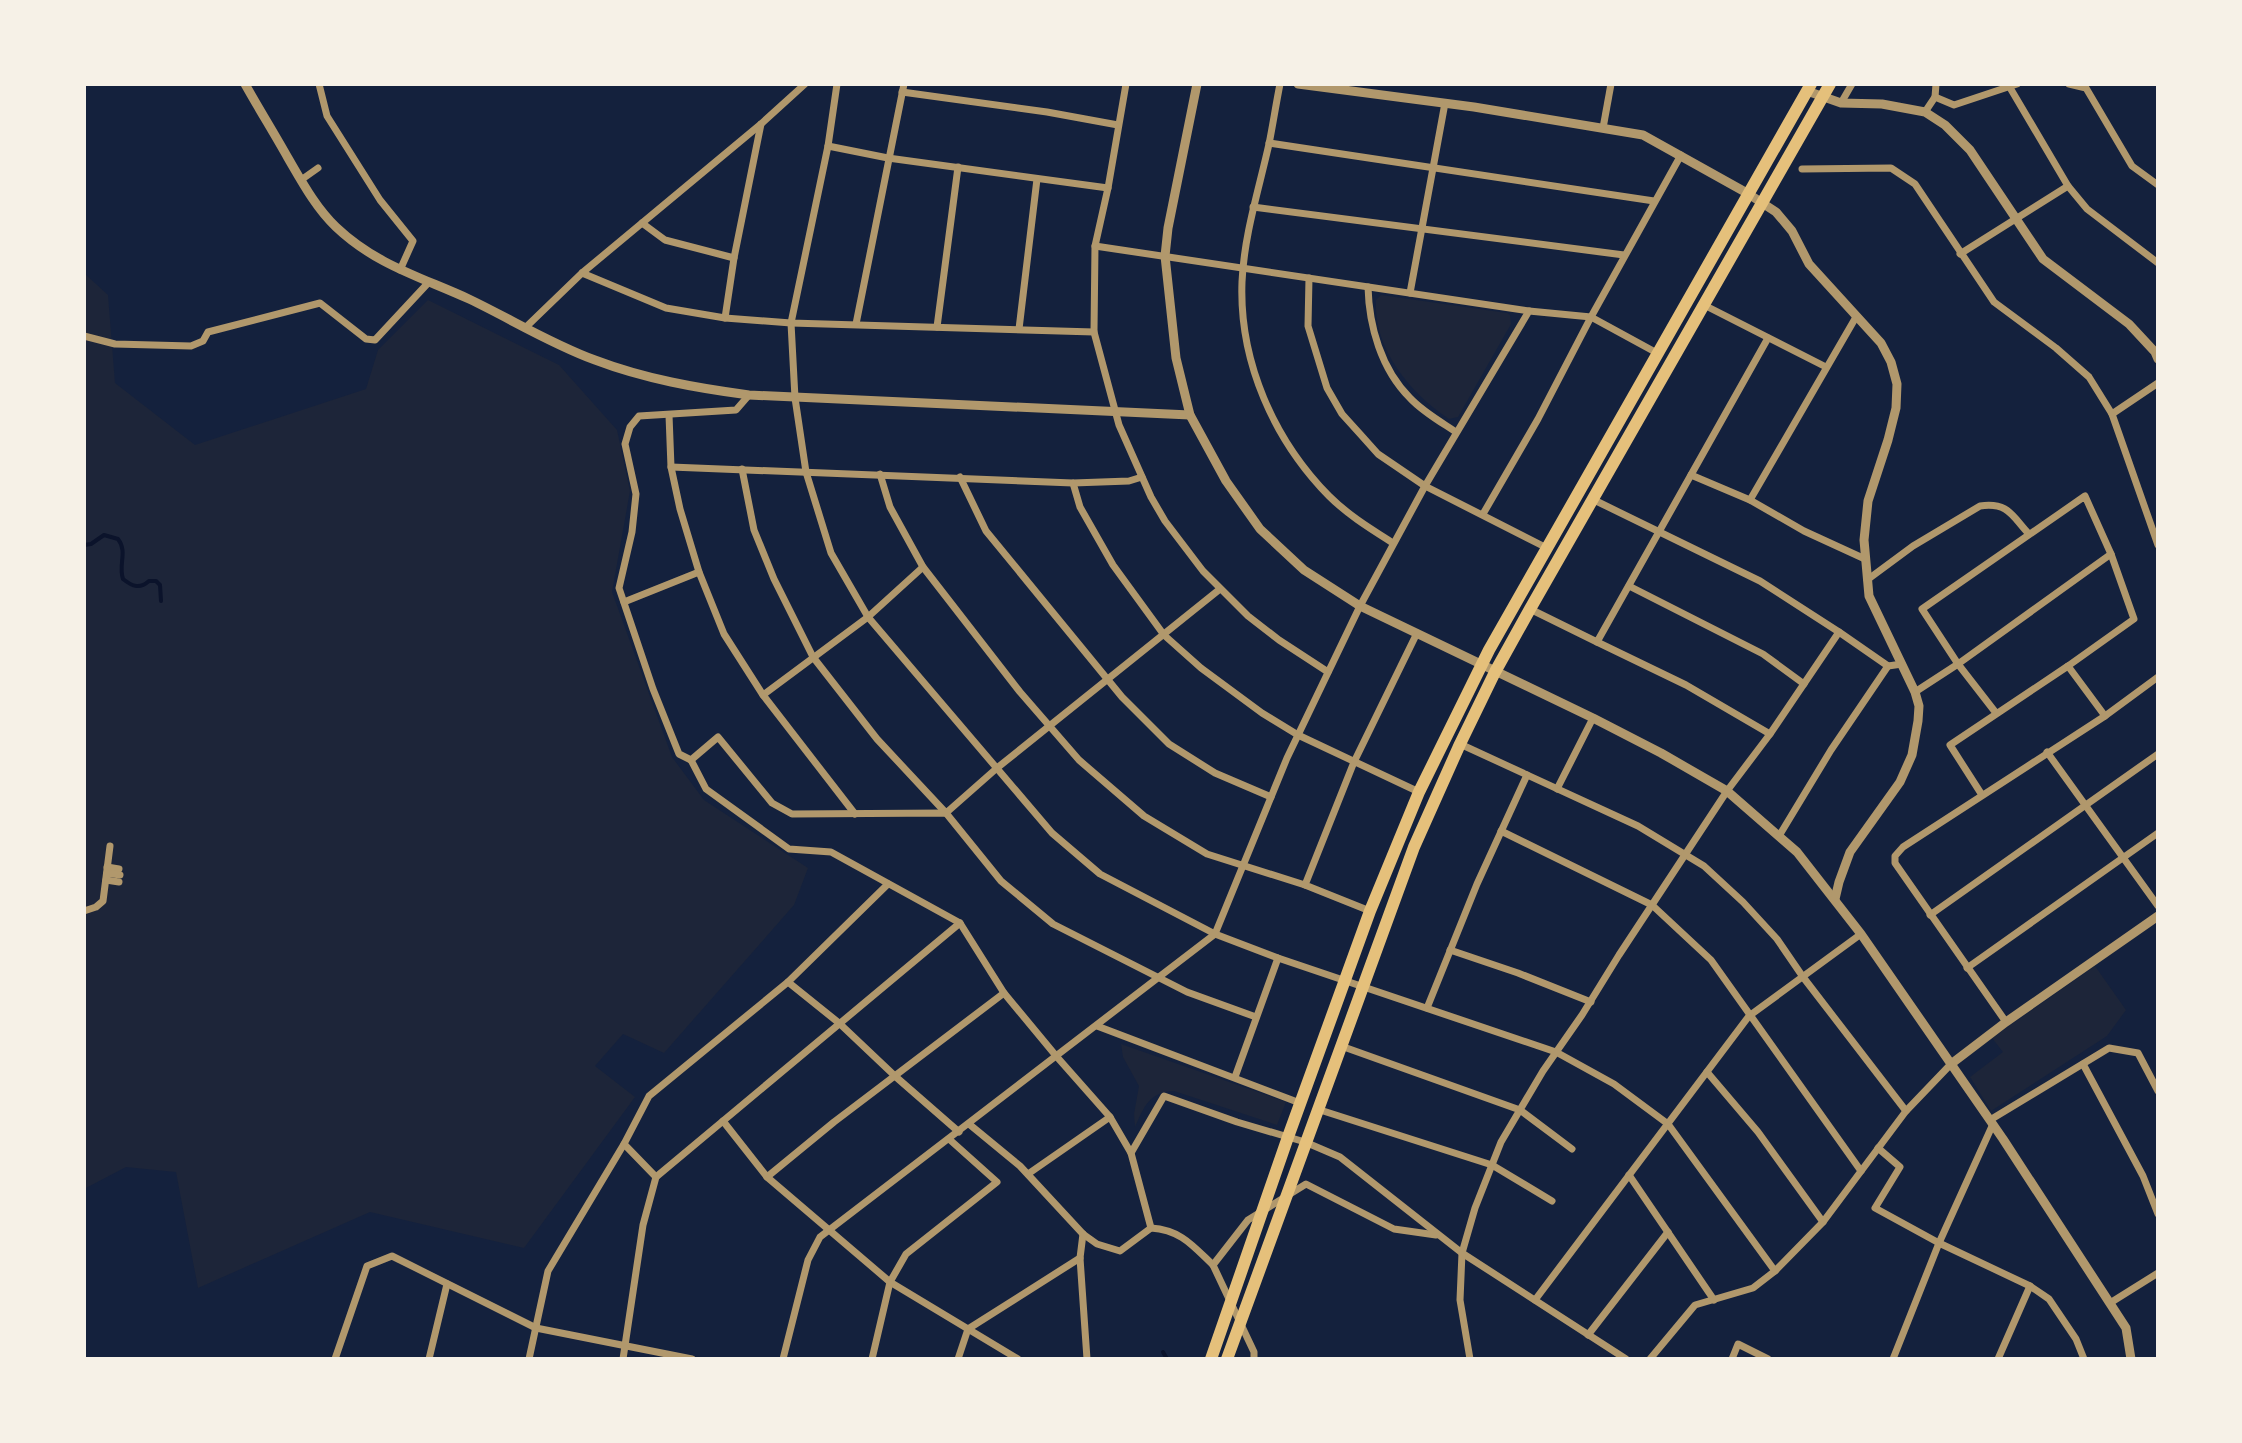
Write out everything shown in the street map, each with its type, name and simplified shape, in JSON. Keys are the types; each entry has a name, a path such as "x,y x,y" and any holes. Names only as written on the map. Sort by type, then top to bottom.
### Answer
{"main road":[{"path":"1227,1359 1414,847 1460,744 1530,609 1830,84"},
{"path":"1211,1359 1370,911 1419,792 1481,665 1806,86"}],"street":[{"path":"245,84 317,206 336,227 381,262 470,299 594,360 694,388 749,395 1190,415"},
{"path":"319,84 327,116 380,200 413,241 400,270"},
{"path":"525,328 582,273 805,84"},
{"path":"837,84 828,146 791,323 795,398 806,472 831,553 868,617 1052,833 1100,874 1215,934 1556,1052 1614,1084 1668,1124 1775,1271"},
{"path":"1126,84 1095,246 1094,332 1115,411 1142,477 1165,521 1184,548 1220,589 1279,640 1328,672"},
{"path":"1197,84 1165,256 1176,358 1190,415 1226,481 1260,529 1304,570 1360,606 1593,718 1727,791 1797,852 1861,934 1991,1122 2126,1328 2131,1359"},
{"path":"1280,84 1243,269 1247,351 1271,416 1301,464 1331,497 1360,522 1393,543"},
{"path":"1298,84 1445,103 1643,135 1764,202 1776,212 1792,231 1809,264 1881,343 1891,362 1897,384 1894,419 1868,501 1864,540 1867,580 1869,596 1915,692 1919,706 1918,721 1912,755 1900,782 1850,852 1835,899"},
{"path":"1603,128 1611,84"},
{"path":"1841,103 1852,84"},
{"path":"1925,112 1935,97 1936,84"},
{"path":"2069,84 2086,88 2132,166 2158,185"},
{"path":"1935,97 1954,105 2013,85 2068,186 2087,209 2158,263"},
{"path":"1806,86 1823,98 1841,103 1882,104 1925,112 1945,125 1970,150 2043,259 2129,324 2158,359"},
{"path":"856,324 903,88 1118,125"},
{"path":"1410,293 1445,103"},
{"path":"725,318 761,124"},
{"path":"1269,143 1654,201"},
{"path":"828,146 888,158 1108,188"},
{"path":"1483,514 1681,155"},
{"path":"937,327 958,167"},
{"path":"301,180 318,168"},
{"path":"1802,169 1891,168 1915,184 1994,302 2089,377 2112,414 2158,545"},
{"path":"1019,329 1037,179"},
{"path":"1960,254 2068,186"},
{"path":"1253,207 1624,255"},
{"path":"642,223 665,240 734,258"},
{"path":"1095,246 1529,311 1591,317 1657,353"},
{"path":"582,273 666,308 725,318 791,323 1094,332"},
{"path":"1309,278 1308,326 1327,388 1342,414 1378,454 1425,486 1547,548"},
{"path":"84,336 115,344 191,346 203,341 208,332 320,303 366,339 375,340 429,282"},
{"path":"1368,287 1372,326 1380,351 1394,376 1409,397 1456,432"},
{"path":"1704,305 1826,367"},
{"path":"783,1359 808,1260 828,1229 1215,934 1298,735 1360,606 1425,486 1529,311"},
{"path":"1750,500 1856,317"},
{"path":"1597,642 1768,338"},
{"path":"2112,414 2158,383"},
{"path":"749,395 736,410 639,416 630,427 625,444 636,494 632,532 619,588 679,754 691,760 706,789 789,849 831,852 960,923 1004,993 1110,1117 1131,1153 1151,1228"},
{"path":"669,415 671,467 680,509 699,572 724,634 763,695 855,814"},
{"path":"671,467 1073,483 1129,481 1142,477"},
{"path":"742,469 754,530 774,579 813,657 877,739 946,813 1001,881 1053,924 1092,946 1187,992 1256,1017"},
{"path":"880,474 890,507 923,567 1049,727 1079,760 1144,816 1207,854 1305,885 1370,911"},
{"path":"1691,475 1750,500 1804,531 1865,559"},
{"path":"960,477 986,531 1122,697 1169,744 1215,773 1271,797"},
{"path":"1073,483 1080,507 1113,565 1164,635 1231,691 1298,735 1419,792"},
{"path":"1982,795 1950,745 2134,619 2111,554 2085,496 1922,609 1958,664 1996,713"},
{"path":"1594,500 1760,581 1888,666 1902,664"},
{"path":"1867,580 1913,546 1980,506 1991,504 2011,511 2029,534"},
{"path":"1915,692 2111,554"},
{"path":"763,695 868,617 923,567"},
{"path":"624,602 699,572"},
{"path":"1629,586 1763,654 1804,684"},
{"path":"691,760 718,737 772,803 792,814 946,813 997,768 1220,589"},
{"path":"1530,609 1686,685 1770,734"},
{"path":"1470,1359 1460,1300 1462,1253 1475,1208 1501,1142 1556,1052 1727,791 1839,632"},
{"path":"1305,885 1354,762 1417,633"},
{"path":"1779,836 1831,750 1888,666"},
{"path":"2068,666 2105,716"},
{"path":"2006,1022 1895,863 1895,856 1903,847 2105,716 2158,677"},
{"path":"1557,789 1593,718"},
{"path":"1460,744 1638,826 1704,866 1777,939 1906,1111"},
{"path":"2047,752 2158,906"},
{"path":"1930,915 2158,754"},
{"path":"1427,1008 1527,775"},
{"path":"1501,831 1652,905 1711,960 1861,1171"},
{"path":"1967,968 2158,833"},
{"path":"84,911 103,901 110,846"},
{"path":"107,873 120,875 107,873"},
{"path":"529,1359 548,1271 649,1096 788,982 888,884"},
{"path":"1650,1359 1695,1305 1753,1288 1775,1271 1823,1222 1906,1111 1951,1064 2158,916"},
{"path":"623,1359 643,1225 656,1177 960,923"},
{"path":"1535,1300 1749,1016 1861,934"},
{"path":"1450,950 1591,1002"},
{"path":"1235,1077 1278,958"},
{"path":"788,982 839,1023 959,1132"},
{"path":"767,1177 1004,993"},
{"path":"1097,1026 1300,1103"},
{"path":"1341,1046 1520,1110 1572,1149"},
{"path":"1893,1359 1991,1122 2109,1048 2138,1053 2158,1091"},
{"path":"2083,1064 2143,1176 2158,1214"},
{"path":"1707,1072 1758,1132 1823,1222"},
{"path":"1131,1153 1164,1096 1340,1157 1462,1253 1626,1359"},
{"path":"1317,1109 1492,1165 1552,1201"},
{"path":"1028,1174 1110,1117"},
{"path":"723,1121 767,1177 890,1282 1018,1359"},
{"path":"969,1124 1028,1174 1083,1234 1097,1244 1120,1251 1151,1228 1169,1229 1188,1241 1213,1265 1254,1352 1254,1359"},
{"path":"872,1359 890,1282 906,1254 997,1182 949,1139"},
{"path":"624,1144 656,1177"},
{"path":"1878,1148 1900,1167 1875,1208 1939,1243 2030,1286 2049,1299 2076,1339 2084,1359"},
{"path":"1629,1175 1714,1300"},
{"path":"1213,1265 1248,1220 1306,1184 1394,1229 1440,1236"},
{"path":"1588,1335 1668,1232"},
{"path":"1083,1234 1080,1258 1087,1359"},
{"path":"335,1359 367,1266 392,1256 536,1328 692,1359"},
{"path":"958,1359 968,1329 1080,1258"},
{"path":"2110,1303 2158,1273"},
{"path":"429,1359 447,1284"},
{"path":"1998,1359 2030,1286"},
{"path":"1732,1359 1738,1344 1768,1359"}],"shaded area":[{"path":"84,273 108,295 115,383 195,445 366,389 378,350 428,300 559,365 617,430 630,491 612,592 672,757 704,800 808,868 794,905 664,1053 623,1034 595,1066 635,1097 524,1248 370,1212 198,1288 176,1172 126,1167 84,1189"},
{"path":"1381,295 1510,315 1511,324 1458,417 1449,419 1435,409 1397,368 1381,336 1377,318 1376,300"},
{"path":"2095,966 2126,1010 2107,1036 1991,1111 1970,1077 2003,1052 1992,1038"},
{"path":"1121,1044 1286,1102 1277,1125 1174,1091 1153,1098 1135,1127 1139,1086 1123,1057"}],"waterway":[{"path":"84,545 104,535 118,539 122,549 123,579 136,586 156,581 160,585 161,601"},
{"path":"1163,1352 1167,1359"}]}
